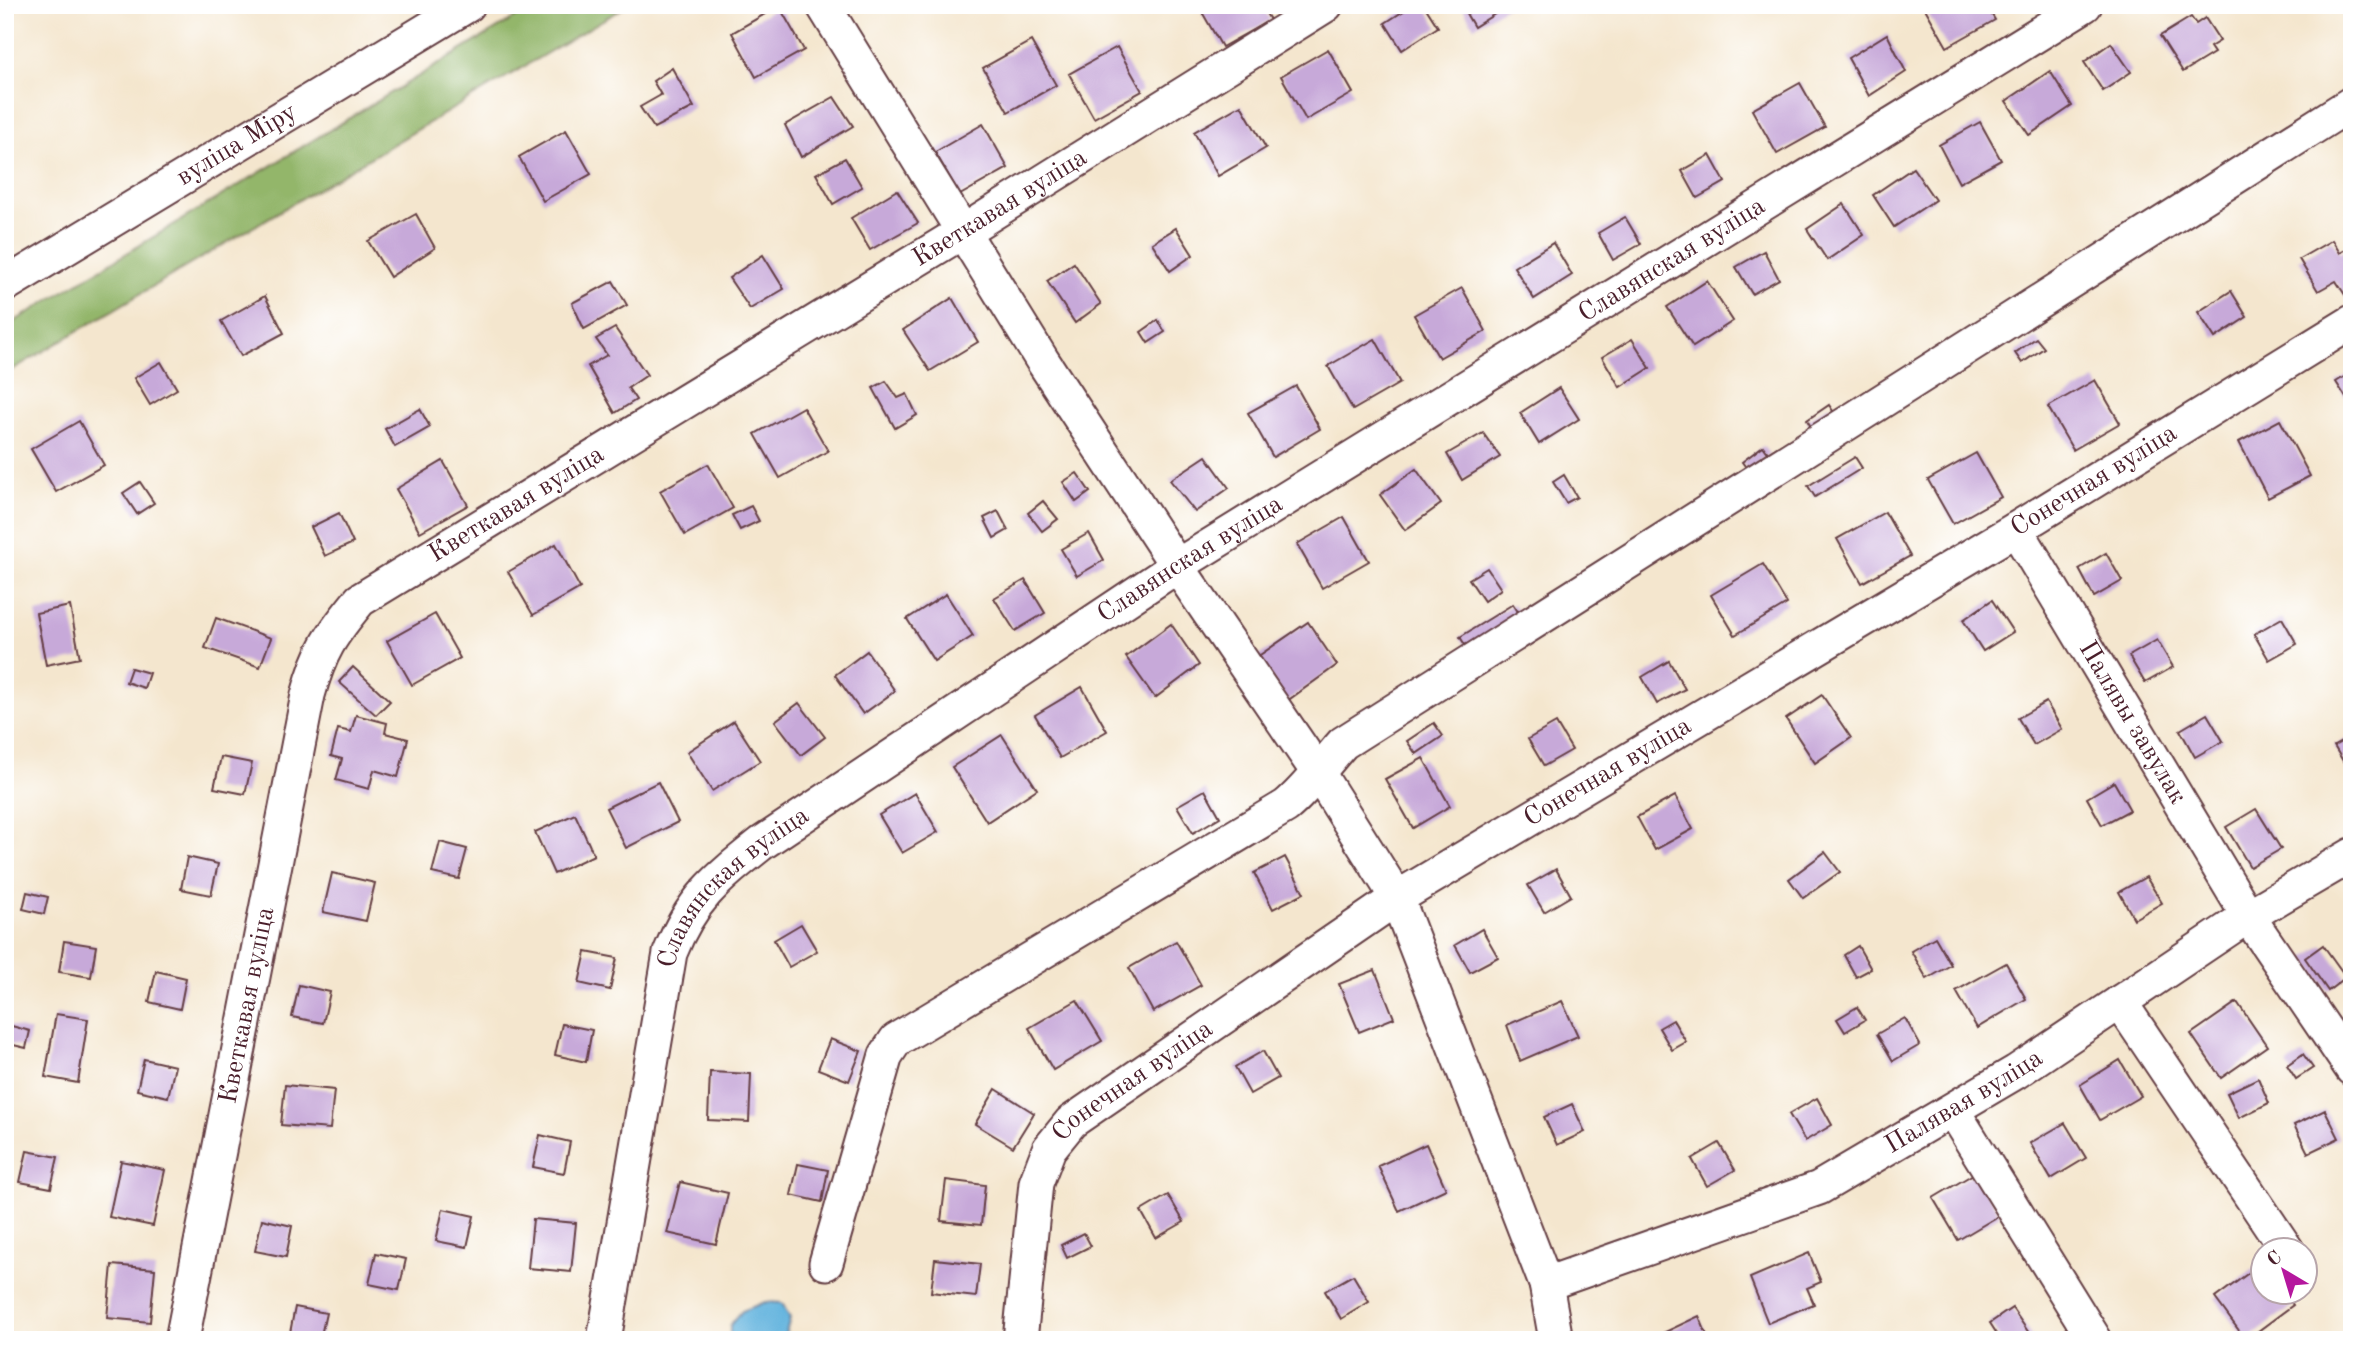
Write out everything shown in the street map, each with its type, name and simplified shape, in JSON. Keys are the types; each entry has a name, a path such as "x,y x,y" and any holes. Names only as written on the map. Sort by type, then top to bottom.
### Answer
{"street":[{"name":"вуліца Міру","path":"5,285 468,5"},
{"path":"823,5 1042,360 1177,566 1317,771 1397,898 1546,1284 1556,1340"},
{"name":"Кветкавая вуліца","path":"182,1340 308,695 316,666 332,633 360,600 964,231 1326,5"},
{"name":"Славянская вуліца","path":"604,1340 670,953 682,924 696,902 726,871 762,843 1177,566 2085,5"},
{"path":"826,1263 886,1055 896,1040 1286,806 1305,791 1317,771 1343,743 2352,103"},
{"name":"Сонечная вуліца","path":"1020,1340 1036,1183 1049,1149 1072,1122 1397,898 2016,529 2352,322"},
{"name":"Палявы завулак","path":"2016,529 2248,916 2352,1069"},
{"name":"Палявая вуліца","path":"1546,1284 1819,1188 2016,1072 2248,916 2352,855"},
{"path":"2120,1002 2277,1236"},
{"path":"1953,1111 2095,1340"}],"green space":[{"path":"536,5 628,5 5,374 5,327"}],"water":[{"path":"765,1302 782,1303 790,1318 784,1340 730,1340 730,1325 742,1311"}],"building":[{"path":"1198,5 1261,5 1270,20 1222,47"},
{"path":"1413,5 1424,5 1438,27 1402,50 1385,23"},
{"path":"1461,5 1509,5 1474,27"},
{"path":"1923,5 1986,5 1995,20 1947,47"},
{"path":"779,6 804,50 756,77 732,33"},
{"path":"2191,17 2196,24 2205,18 2220,41 2210,47 2214,53 2183,72 2160,36"},
{"path":"1887,34 1906,72 1869,96 1848,58"},
{"path":"1031,41 1056,85 1008,112 983,68"},
{"path":"2111,43 2131,72 2103,91 2084,62"},
{"path":"1117,47 1142,91 1094,118 1069,74"},
{"path":"1328,49 1353,93 1306,120 1281,76"},
{"path":"672,68 694,107 654,128 640,107 661,95 653,81"},
{"path":"2050,71 2072,106 2029,135 2006,101"},
{"path":"1800,83 1825,127 1777,154 1752,110"},
{"path":"834,97 853,126 801,157 785,125"},
{"path":"1241,105 1266,148 1218,176 1194,132"},
{"path":"1980,122 2001,160 1959,183 1939,145"},
{"path":"983,124 1008,168 960,195 935,152"},
{"path":"566,130 591,174 543,201 519,157"},
{"path":"1710,155 1725,182 1697,198 1682,171"},
{"path":"845,158 862,187 833,204 816,174"},
{"path":"1913,168 1935,200 1894,227 1873,195"},
{"path":"897,190 918,223 870,250 851,218"},
{"path":"1844,204 1864,235 1827,260 1807,229"},
{"path":"416,214 435,248 390,277 368,241"},
{"path":"1625,217 1641,244 1613,260 1598,233"},
{"path":"1176,228 1193,255 1170,271 1152,243"},
{"path":"2332,240 2340,253 2352,246 2352,295 2347,298 2336,281 2318,291 2299,259"},
{"path":"1553,243 1572,275 1534,299 1514,267"},
{"path":"1764,251 1779,279 1752,294 1736,267"},
{"path":"763,255 784,289 750,309 729,278"},
{"path":"1074,263 1101,304 1075,323 1047,281"},
{"path":"613,281 627,305 584,329 572,303"},
{"path":"1707,281 1733,321 1693,347 1667,307"},
{"path":"1462,288 1486,331 1439,358 1414,315"},
{"path":"2231,291 2247,317 2215,338 2198,312"},
{"path":"265,296 284,333 241,356 221,321"},
{"path":"952,298 978,342 930,371 903,330"},
{"path":"1158,320 1165,332 1148,343 1141,332"},
{"path":"615,328 647,375 628,388 636,400 615,413 588,366 607,355 596,339"},
{"path":"2036,338 2044,348 2022,363 2015,353"},
{"path":"1375,339 1400,383 1353,410 1328,366"},
{"path":"1632,339 1650,368 1620,387 1602,357"},
{"path":"161,362 177,389 150,405 134,378"},
{"path":"2352,372 2352,407 2336,382"},
{"path":"2095,380 2120,423 2073,450 2048,407"},
{"path":"886,381 898,398 907,394 917,415 895,428 873,388"},
{"path":"1296,386 1320,429 1273,457 1248,413"},
{"path":"1559,388 1579,419 1539,444 1520,413"},
{"path":"1829,405 1837,417 1814,432 1807,420"},
{"path":"803,407 828,451 780,478 755,434"},
{"path":"420,409 430,427 395,447 385,429"},
{"path":"2280,420 2310,476 2268,498 2239,442"},
{"path":"79,421 104,465 56,492 31,449"},
{"path":"1483,433 1500,457 1462,480 1447,454"},
{"path":"1763,446 1769,454 1748,470 1742,462"},
{"path":"1976,453 2001,497 1953,524 1928,480"},
{"path":"1206,456 1229,488 1195,512 1170,480"},
{"path":"1855,457 1862,468 1815,497 1808,486"},
{"path":"443,461 468,505 420,532 396,489"},
{"path":"708,464 733,508 685,535 660,491"},
{"path":"1416,469 1441,504 1405,530 1380,495"},
{"path":"1077,473 1090,492 1076,502 1063,482"},
{"path":"1564,475 1577,497 1566,503 1553,482"},
{"path":"140,482 154,503 137,514 123,493"},
{"path":"1043,501 1058,519 1042,531 1028,513"},
{"path":"751,506 759,521 740,530 732,515"},
{"path":"998,511 1008,530 994,538 984,518"},
{"path":"1885,512 1910,556 1862,583 1837,539"},
{"path":"339,513 353,543 325,556 311,527"},
{"path":"1344,517 1369,561 1322,588 1297,544"},
{"path":"1089,533 1104,560 1077,576 1061,549"},
{"path":"556,544 580,588 533,615 508,572"},
{"path":"2106,553 2122,581 2094,597 2079,569"},
{"path":"1763,564 1787,604 1735,635 1711,595"},
{"path":"1487,568 1501,589 1484,601 1469,579"},
{"path":"1025,580 1045,613 1015,631 994,598"},
{"path":"946,594 973,636 934,661 907,619"},
{"path":"1992,600 2013,632 1983,651 1963,620"},
{"path":"1513,604 1522,618 1469,651 1460,637"},
{"path":"70,606 80,658 46,665 36,613"},
{"path":"435,614 460,658 412,685 387,641"},
{"path":"216,618 271,638 260,667 205,648"},
{"path":"2282,618 2297,644 2269,660 2254,634"},
{"path":"1308,622 1337,665 1287,701 1257,657"},
{"path":"1171,624 1199,665 1155,698 1126,657"},
{"path":"2157,640 2173,667 2145,683 2129,656"},
{"path":"867,651 895,691 863,714 835,675"},
{"path":"1669,661 1685,689 1657,704 1642,677"},
{"path":"353,667 390,701 376,715 339,682"},
{"path":"131,668 149,673 144,688 126,682"},
{"path":"1082,687 1107,731 1060,758 1035,715"},
{"path":"1822,695 1851,738 1815,763 1786,719"},
{"path":"2046,702 2062,729 2034,745 2018,718"},
{"path":"799,703 825,737 801,755 775,721"},
{"path":"2207,714 2223,741 2195,757 2180,730"},
{"path":"356,715 387,723 385,733 408,739 398,777 374,770 369,789 336,780 342,759 331,756 338,729 351,732"},
{"path":"734,721 760,761 712,791 687,752"},
{"path":"1434,723 1443,736 1416,754 1407,741"},
{"path":"1556,723 1572,750 1544,766 1528,739"},
{"path":"1002,735 1037,789 987,822 952,767"},
{"path":"2352,736 2352,776 2334,746"},
{"path":"221,757 252,763 245,794 214,788"},
{"path":"1423,758 1450,806 1413,828 1385,779"},
{"path":"658,782 678,822 626,848 606,808"},
{"path":"2114,782 2130,810 2102,825 2087,798"},
{"path":"1205,790 1220,817 1193,833 1177,806"},
{"path":"915,793 938,832 902,853 879,815"},
{"path":"1675,796 1693,829 1655,850 1637,817"},
{"path":"2256,809 2281,849 2250,867 2226,827"},
{"path":"575,814 594,855 554,874 535,832"},
{"path":"440,842 467,849 459,879 432,873"},
{"path":"1825,852 1840,872 1803,898 1789,879"},
{"path":"187,857 218,864 211,895 181,889"},
{"path":"1285,857 1304,893 1273,909 1254,873"},
{"path":"1556,869 1571,896 1544,912 1528,885"},
{"path":"332,873 375,883 366,921 323,912"},
{"path":"2146,877 2162,903 2134,919 2119,892"},
{"path":"27,892 48,897 44,914 23,909"},
{"path":"801,924 817,951 789,967 774,940"},
{"path":"1482,929 1498,957 1470,972 1455,945"},
{"path":"1935,937 1951,965 1927,979 1911,951"},
{"path":"64,941 96,946 91,977 59,972"},
{"path":"1176,941 1201,985 1153,1012 1129,968"},
{"path":"2323,945 2346,977 2328,991 2305,958"},
{"path":"1858,946 1871,969 1856,977 1844,955"},
{"path":"586,952 617,958 610,990 579,983"},
{"path":"2006,963 2026,999 1977,1028 1956,991"},
{"path":"1375,970 1394,1018 1359,1032 1339,984"},
{"path":"156,971 186,978 180,1009 149,1002"},
{"path":"299,985 330,992 323,1023 292,1017"},
{"path":"1077,1000 1102,1041 1053,1070 1029,1028"},
{"path":"1562,1001 1578,1036 1520,1061 1507,1025"},
{"path":"2237,1002 2267,1046 2221,1078 2191,1034"},
{"path":"1857,1007 1865,1020 1845,1032 1837,1019"},
{"path":"56,1014 88,1019 78,1083 45,1077"},
{"path":"1905,1018 1920,1045 1893,1061 1877,1034"},
{"path":"1673,1020 1686,1042 1672,1050 1659,1028"},
{"path":"562,1024 592,1030 586,1062 555,1055"},
{"path":"8,1025 30,1031 26,1048 5,1043"},
{"path":"830,1039 861,1051 849,1081 818,1069"},
{"path":"1263,1051 1278,1078 1250,1094 1235,1067"},
{"path":"2303,1054 2313,1068 2296,1079 2287,1065"},
{"path":"144,1059 175,1066 168,1097 137,1090"},
{"path":"2120,1060 2141,1096 2100,1120 2080,1085"},
{"path":"710,1072 751,1074 749,1122 708,1120"},
{"path":"2258,1078 2269,1103 2239,1118 2227,1093"},
{"path":"285,1085 334,1090 330,1129 281,1125"},
{"path":"996,1089 1034,1113 1013,1147 975,1124"},
{"path":"1817,1098 1832,1125 1805,1141 1789,1114"},
{"path":"1572,1104 1585,1132 1557,1145 1544,1117"},
{"path":"2325,1110 2339,1138 2308,1153 2294,1125"},
{"path":"2065,1123 2086,1158 2051,1179 2030,1143"},
{"path":"540,1135 570,1142 564,1173 533,1167"},
{"path":"1719,1143 1735,1170 1707,1186 1692,1159"},
{"path":"1426,1144 1446,1189 1399,1211 1378,1166"},
{"path":"27,1151 58,1157 51,1188 20,1182"},
{"path":"121,1161 165,1170 153,1226 109,1217"},
{"path":"798,1164 828,1170 822,1202 791,1195"},
{"path":"1975,1173 2000,1215 1958,1240 1933,1198"},
{"path":"946,1180 985,1185 981,1225 941,1221"},
{"path":"680,1182 728,1193 716,1244 667,1233"},
{"path":"1168,1195 1184,1222 1156,1238 1141,1211"},
{"path":"443,1209 474,1216 467,1247 436,1241"},
{"path":"262,1219 292,1226 286,1257 255,1251"},
{"path":"533,1219 576,1223 571,1272 528,1268"},
{"path":"1084,1233 1091,1246 1067,1258 1061,1245"},
{"path":"376,1253 406,1259 399,1290 369,1284"},
{"path":"1809,1253 1821,1282 1807,1288 1814,1304 1768,1323 1750,1278"},
{"path":"935,1259 980,1264 976,1297 931,1292"},
{"path":"112,1265 155,1269 150,1322 107,1318"},
{"path":"2248,1273 2248,1306 2292,1306 2246,1340 2215,1298"},
{"path":"1353,1275 1369,1302 1341,1319 1325,1291"},
{"path":"295,1307 326,1313 320,1340 289,1338"},
{"path":"2012,1308 2032,1340 2001,1340 1990,1323"},
{"path":"1699,1316 1709,1340 1666,1340 1663,1333"}]}
